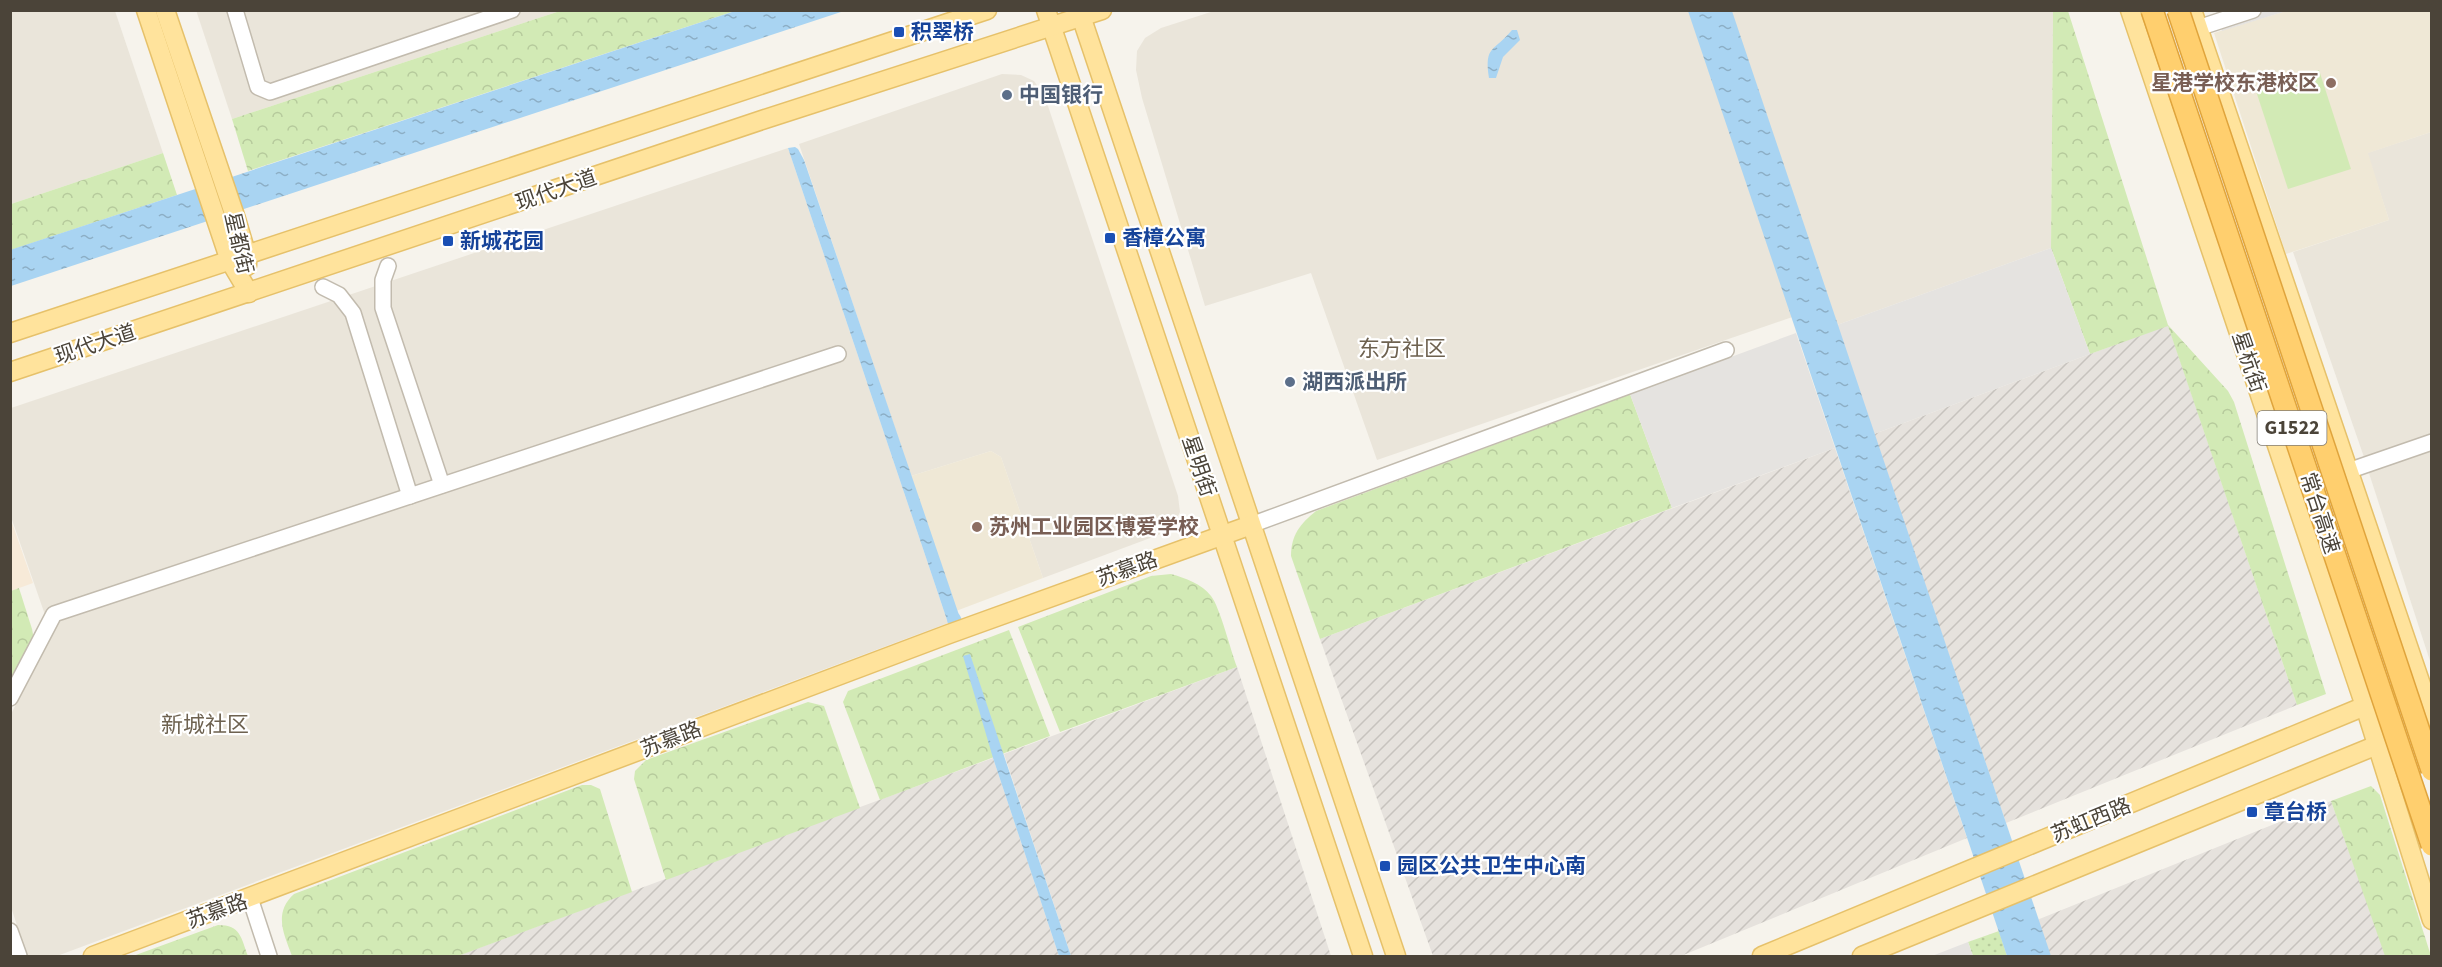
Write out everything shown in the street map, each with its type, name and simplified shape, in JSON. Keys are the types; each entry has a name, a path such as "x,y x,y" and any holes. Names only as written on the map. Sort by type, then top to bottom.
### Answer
{"highway":[{"name":"常台高速","path":"2152,10 2432,845"},
{"name":"常台高速","path":"2178,10 2432,770"}],"main road":[{"name":"星都街","path":"146,10 217,225 238,258"},
{"name":"星都街","path":"165,10 236,219 238,258 249,293"},
{"name":"现代大道","path":"10,333 987,10"},
{"name":"现代大道","path":"10,372 765,119 1049,19 1102,10"},
{"name":"星杭街","path":"2130,10 2365,706 2432,920"},
{"name":"星明街","path":"1080,14 1396,957"},
{"name":"星明街","path":"1049,19 1363,957"},
{"path":"2195,19 2432,717"},
{"name":"苏慕路","path":"93,957 938,638 1251,525"},
{"name":"苏虹西路","path":"1762,957 2365,706 2421,686"},
{"name":"苏虹西路","path":"1862,957 2377,745 2432,726"}],"street":[{"path":"235,10 258,87 270,92 512,10"},
{"path":"2195,19 2253,10"},
{"path":"388,266 382,280 383,308 442,485"},
{"path":"323,287 339,296 353,313 410,496"},
{"path":"1251,525 1726,350"},
{"path":"10,698 54,614 838,354"},
{"path":"2348,471 2432,442"},
{"path":"250,898 269,957"},
{"path":"10,930 19,957"}],"shaded area":[{"path":"196,10 560,11 232,119"},
{"path":"2215,10 2286,11 2222,31"},
{"path":"10,11 115,11 163,153 11,204"},
{"path":"1214,11 2053,11 2051,248 1837,325 1830,304 1377,460 1311,273 1205,306 1142,98 1136,70 1137,51 1145,38 1161,28"},
{"name":"星港学校东港校区","path":"2286,11 2431,11 2431,132 2368,153 2389,220 2286,254 2214,33"},
{"path":"1002,74 1021,75 1034,81 1045,97 1178,496 1180,512 1175,522 1161,534 1043,578 1001,457 991,451 911,476 799,144"},
{"path":"2431,132 2431,438 2365,460 2293,252 2389,220 2367,153"},
{"name":"新城花园","path":"788,148 948,623 57,956 27,956 11,907 10,716 52,635 11,517 11,408"},
{"path":"2051,248 2090,354 1874,434 1837,325"},
{"path":"2168,325 2297,705 2006,823 1874,434"},
{"path":"1796,333 1835,448 1672,508 1630,394"},
{"path":"1835,448 1967,838 1681,956 1433,956 1320,639"},
{"path":"2431,449 2431,664 2368,470"},
{"name":"苏州工业园区博爱学校","path":"991,451 1001,457 1043,578 956,611 911,476"},
{"path":"10,517 33,583 11,591 10,590"},
{"path":"1237,667 1331,956 1071,956 1004,754"},
{"path":"993,758 1059,956 457,956"},
{"path":"2331,801 2386,956 2038,956 2027,924"},
{"path":"1968,942 1973,956 1932,956"}],"green space":[{"path":"560,11 735,11 248,171 232,119"},
{"path":"2053,11 2068,11 2168,325 2228,391 2234,402 2326,694 2297,705 2168,326 2090,354 2051,248"},
{"path":"2319,70 2351,169 2288,189 2256,91"},
{"path":"163,153 177,195 11,250 11,204"},
{"path":"1630,394 1672,508 1320,639 1291,556 1297,530 1316,511"},
{"path":"1171,574 1198,585 1211,596 1222,619 1237,667 1060,732 1018,627 1151,576"},
{"path":"19,588 34,640 11,684 11,591"},
{"path":"1009,630 1050,736 880,800 843,702 848,691"},
{"path":"808,702 824,706 860,808 666,880 634,779 635,771 646,760"},
{"path":"582,785 591,785 600,789 632,892 458,956 292,956 282,924 282,916 288,901 294,894"},
{"path":"2371,786 2380,795 2431,956 2385,956 2331,801"},
{"path":"218,925 236,930 248,956 133,956"},
{"path":"1999,931 2007,956 1973,956 1968,942"}],"water":[{"path":"735,11 844,11 11,286 10,250"},
{"path":"1688,11 1732,11 2051,956 2007,956"},
{"path":"1512,30 1517,30 1520,40 1503,57 1496,78 1489,78 1489,54"},
{"path":"795,147 804,160 959,615 948,623 788,148"},
{"path":"970,654 1071,956 1059,956 993,758 963,656"}],"place":[{"name":"积翠桥","path":"899,32"},
{"name":"星港学校东港校区","path":"2331,83"},
{"name":"中国银行","path":"1007,95"},
{"name":"香樟公寓","path":"1110,238"},
{"name":"新城花园","path":"448,241"},
{"name":"湖西派出所","path":"1290,382"},
{"name":"苏州工业园区博爱学校","path":"977,527"},
{"name":"章台桥","path":"2252,812"},
{"name":"园区公共卫生中心南","path":"1385,866"}],"district":[{"name":"东方社区","path":"1402,349"},
{"name":"新城社区","path":"205,725"}]}
